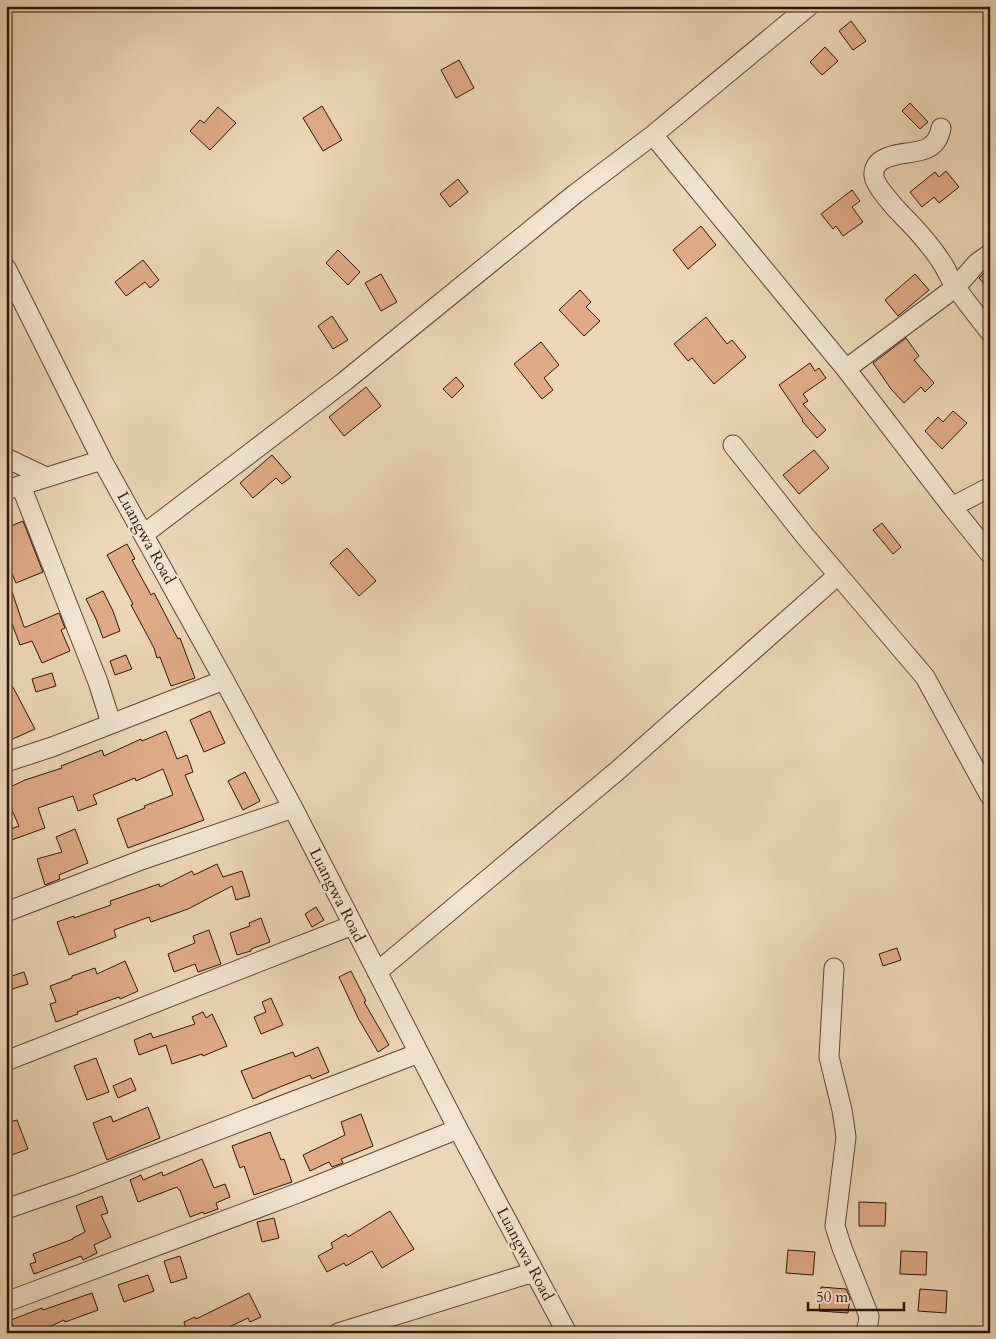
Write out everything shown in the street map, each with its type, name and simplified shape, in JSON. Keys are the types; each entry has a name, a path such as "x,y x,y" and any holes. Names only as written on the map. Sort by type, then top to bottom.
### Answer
{"street":[{"path":"144,534 345,381 575,194 653,135 809,6"},
{"path":"941,128 935,142 928,148 918,152 890,156 878,163 874,169 874,176 877,184 895,208 931,247 956,287 990,332"},
{"path":"653,135 846,369 990,554"},
{"path":"846,369 956,287 977,263 990,254"},
{"name":"Luangwa Road","path":"6,268 102,460 293,808 458,1129 567,1333"},
{"path":"732,444 805,536 926,677 990,796"},
{"path":"6,458 46,477"},
{"path":"102,460 14,488 98,682 112,723"},
{"path":"952,507 990,487"},
{"path":"377,972 617,771 838,574"},
{"path":"6,762 224,680"},
{"path":"6,912 144,860 293,808"},
{"path":"6,1061 353,925"},
{"path":"834,968 829,1057 842,1110 846,1137 835,1226 868,1316 865,1333"},
{"path":"6,1209 75,1185 419,1053"},
{"path":"6,1302 298,1192 458,1129"},
{"path":"338,1333 534,1272"}],"building":[{"path":"851,21 866,41 853,50 839,31"},
{"path":"825,47 838,61 822,75 810,62"},
{"path":"459,60 474,88 456,98 441,70"},
{"path":"910,103 928,122 920,129 902,111"},
{"path":"322,106 342,140 323,151 303,118"},
{"path":"218,107 236,123 210,150 190,131 200,120 204,123"},
{"path":"946,171 959,187 939,203 934,197 922,207 910,192 935,172 939,177"},
{"path":"458,179 468,192 450,207 440,194"},
{"path":"852,190 860,201 852,207 863,222 843,236 836,226 833,229 821,214"},
{"path":"701,226 716,245 688,269 673,250"},
{"path":"338,250 360,272 348,285 326,263"},
{"path":"143,260 159,280 150,288 145,282 126,296 115,282"},
{"path":"988,269 990,270 990,291 979,278"},
{"path":"381,274 397,302 381,311 365,283"},
{"path":"915,274 929,290 898,316 885,300"},
{"path":"580,290 591,302 586,307 600,321 584,336 559,310"},
{"path":"332,316 348,340 333,349 318,326"},
{"path":"706,317 727,344 732,340 746,357 714,384 692,358 688,361 674,344"},
{"path":"906,338 919,356 914,360 934,383 925,392 921,387 904,403 891,389 873,363"},
{"path":"541,342 559,365 544,378 553,390 542,399 514,364"},
{"path":"810,363 815,371 819,368 826,378 803,394 808,401 803,404 826,430 817,438 802,421 779,385"},
{"path":"456,377 464,386 452,398 443,389"},
{"path":"366,387 381,406 344,436 329,417"},
{"path":"953,411 967,423 942,449 925,431 938,417 943,422"},
{"path":"814,450 829,468 799,494 783,475"},
{"path":"272,455 291,477 282,484 276,478 253,498 240,483"},
{"path":"23,521 43,572 16,583 6,560 6,528"},
{"path":"882,523 901,547 893,554 873,530"},
{"path":"127,544 135,559 132,560 151,595 154,593 178,639 180,638 195,678 171,686 160,657 157,658 154,648 131,605 133,604 107,555"},
{"path":"347,548 376,581 359,596 330,563"},
{"path":"6,580 8,580 24,627 59,613 65,628 61,630 70,651 42,663 32,641 20,645 6,608"},
{"path":"103,591 120,631 103,638 86,599"},
{"path":"126,655 132,669 115,675 110,661"},
{"path":"52,673 56,686 36,692 32,679"},
{"path":"6,674 35,729 6,742"},
{"path":"210,711 225,743 204,752 190,720"},
{"path":"166,731 177,759 187,755 193,772 185,775 204,820 128,848 117,819 173,795 163,769 136,781 135,778 93,795 97,804 78,811 73,796 38,808 45,828 6,842 6,831 19,826 6,797 6,789 25,780 62,768 61,766 102,750 104,756 141,739 142,741"},
{"path":"245,772 260,801 243,810 228,781"},
{"path":"75,829 88,863 59,875 60,879 45,885 37,859 62,852 56,837"},
{"path":"217,864 223,877 242,871 250,896 236,900 232,886 188,909 151,922 149,917 114,930 116,937 69,955 57,922 111,905 110,901 159,884 160,887 192,871 194,875"},
{"path":"316,907 324,920 312,927 305,914"},
{"path":"261,918 270,942 237,955 230,933 250,926 249,923"},
{"path":"209,930 221,964 198,972 195,964 174,972 168,954 195,943 193,936"},
{"path":"897,948 901,960 883,966 879,954"},
{"path":"125,961 138,991 120,999 119,997 77,1012 78,1014 56,1022 50,1004 56,1002 50,986 95,968 97,974"},
{"path":"351,971 366,1001 364,1002 389,1045 378,1052 358,1018 339,977"},
{"path":"24,972 28,984 6,991 6,978"},
{"path":"271,998 283,1025 261,1034 254,1017 266,1012 262,1002"},
{"path":"203,1012 206,1018 212,1014 227,1046 203,1056 202,1054 172,1064 166,1045 139,1055 134,1040 151,1033 153,1038 195,1024 192,1017"},
{"path":"318,1047 329,1072 312,1079 310,1075 253,1099 241,1071 293,1052 295,1057"},
{"path":"96,1058 109,1092 87,1100 74,1066"},
{"path":"131,1078 136,1090 118,1098 113,1086"},
{"path":"148,1107 160,1138 107,1160 93,1123 111,1116 113,1122"},
{"path":"361,1114 373,1146 341,1159 343,1163 332,1167 329,1162 310,1171 303,1155 345,1135 341,1122"},
{"path":"17,1120 28,1149 6,1157 6,1123"},
{"path":"270,1132 281,1160 284,1159 292,1182 254,1195 244,1166 240,1168 232,1146"},
{"path":"202,1159 214,1188 225,1184 230,1197 216,1203 218,1209 190,1217 180,1190 177,1187 138,1202 130,1180 141,1175 143,1180 162,1172 163,1176"},
{"path":"102,1196 108,1213 101,1215 111,1237 94,1245 97,1253 83,1260 81,1256 34,1274 30,1264 36,1262 33,1254 73,1239 85,1232 76,1206"},
{"path":"859,1202 886,1203 885,1226 859,1226"},
{"path":"390,1211 414,1249 382,1268 372,1251 346,1266 344,1263 327,1272 318,1256 333,1248 331,1243 346,1234 348,1237"},
{"path":"274,1218 279,1238 262,1242 257,1222"},
{"path":"788,1250 815,1252 813,1275 786,1273"},
{"path":"901,1251 927,1252 926,1275 900,1274"},
{"path":"180,1256 187,1278 171,1283 164,1261"},
{"path":"148,1275 154,1291 124,1302 118,1285"},
{"path":"821,1287 846,1289 850,1298 848,1313 819,1311"},
{"path":"920,1289 947,1291 946,1313 918,1311"},
{"path":"92,1293 98,1310 65,1322 64,1320 36,1333 16,1333 11,1320 42,1308 43,1310"},
{"path":"249,1293 261,1317 250,1322 248,1318 229,1327 232,1333 187,1333 184,1322 195,1317 196,1319"}]}
